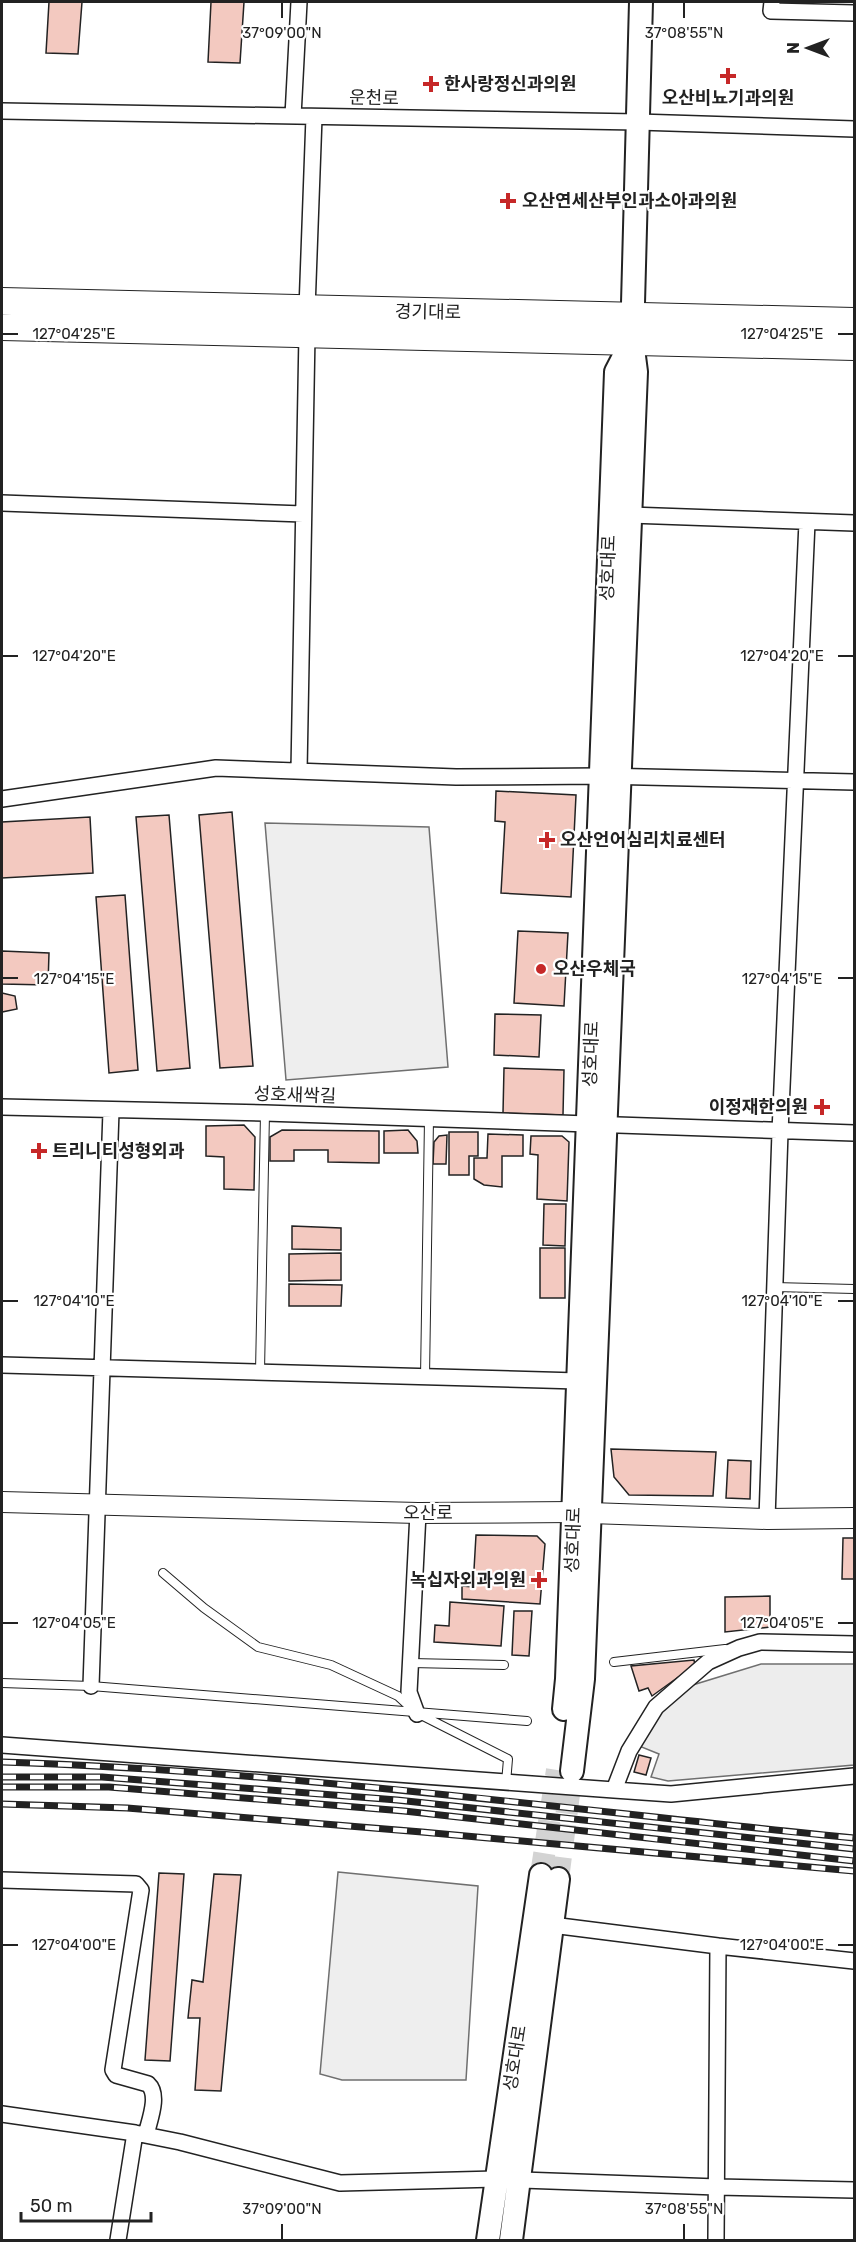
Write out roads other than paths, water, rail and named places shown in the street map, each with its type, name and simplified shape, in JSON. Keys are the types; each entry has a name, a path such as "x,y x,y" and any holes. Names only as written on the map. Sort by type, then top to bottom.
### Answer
{"main road":[{"name":"성호대로","path":"610,776 630,515 636,372 632,329 641,2"},
{"name":"경기대로","path":"2,301 307,309 632,329 855,346"},
{"name":"경기대로","path":"2,327 307,334 632,329 855,321"},
{"name":"성호대로","path":"565,1770 567,1679 582,1512 610,776 616,372 632,329"},
{"name":"성호대로","path":"582,1512 579,1382 597,1124"},
{"name":"성호대로","path":"488,2241 496,2179 550,1877 552,1924 511,2241"}],"street":[{"path":"293,116 299,2"},
{"path":"772,2 771,11 855,13"},
{"name":"운천로","path":"2,111 638,122 855,129"},
{"path":"307,309 314,117"},
{"path":"299,771 307,334"},
{"path":"2,503 303,514"},
{"path":"630,515 855,523"},
{"path":"767,1519 780,1131 807,522"},
{"path":"2,799 216,768 456,777 610,776 855,782"},
{"name":"성호새싹길","path":"2,1107 265,1113 855,1133"},
{"path":"91,1686 111,1111"},
{"path":"2,1365 579,1382"},
{"name":"오산로","path":"2,1502 418,1513 582,1512 767,1519 855,1518"},
{"path":"417,1714 409,1692 418,1513"},
{"path":"614,1790 629,1751 656,1707 708,1662 739,1648 760,1642 855,1644"},
{"path":"2,1745 671,1794 855,1776"},
{"path":"2,1880 136,1884 141,1890 113,2070 116,2075 152,2087 153,2104 140,2134 118,2241"},
{"path":"552,1924 855,1961"},
{"path":"716,2241 718,1946"},
{"path":"2,2114 140,2134 340,2183 496,2179 855,2190"}],"lane":[{"path":"260,1372 265,1113"},
{"path":"425,1377 429,1119"},
{"path":"774,1287 855,1289"},
{"path":"163,1573 204,1608 258,1647 332,1665 398,1696 417,1714 508,1759 506,1783"},
{"path":"614,1662 739,1648"},
{"path":"411,1663 504,1665"},
{"path":"2,1683 91,1686 417,1714 527,1721"}],"tunnel":[{"path":"541,1875 557,1770"},
{"path":"558,1879 572,1771"}],"railway":[{"path":"2,1762 109,1767 322,1783 854,1838"},
{"path":"2,1777 102,1777 397,1800 854,1849"},
{"path":"2,1787 109,1787 404,1811 854,1861"},
{"path":"2,1804 127,1808 854,1871"}],"place":[{"name":"오산비뇨기과의원","path":"728,76"},
{"name":"한사랑정신과의원","path":"431,84"},
{"name":"오산연세산부인과소아과의원","path":"508,201"},
{"name":"오산언어심리치료센터","path":"547,840"},
{"name":"오산우체국","path":"541,969"},
{"name":"이정재한의원","path":"822,1107"},
{"name":"트리니티성형외과","path":"39,1151"},
{"name":"녹십자외과의원","path":"539,1580"}]}
